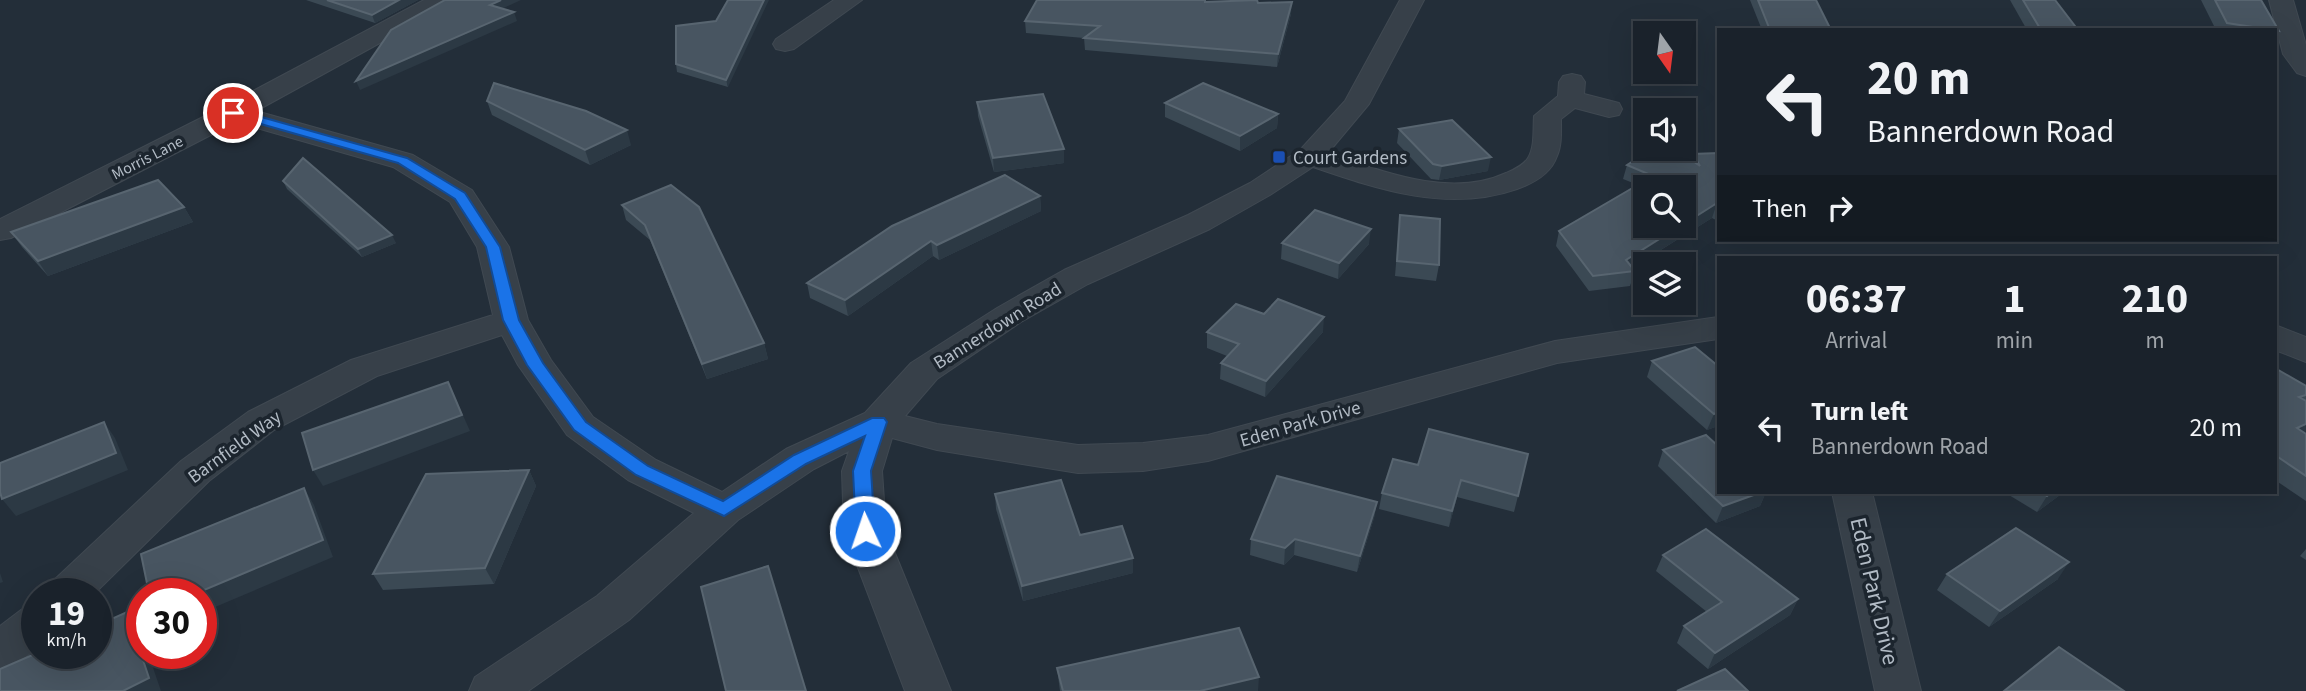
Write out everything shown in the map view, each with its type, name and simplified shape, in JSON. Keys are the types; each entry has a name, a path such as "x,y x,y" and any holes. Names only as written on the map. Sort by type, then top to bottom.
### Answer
{"street":[{"name":"Morris Lane","path":"0,231 233,113 440,0"},
{"path":"785,44 850,0"},
{"name":"Bannerdown Road","path":"492,691 613,608 724,510 800,459 878,422 923,371 1009,315 1076,277 1199,222 1260,189 1310,156 1356,104 1412,0"},
{"path":"2281,0 2296,54 2306,68"},
{"path":"1310,156 1416,188 1456,191 1500,187 1531,172 1543,158 1548,116 1571,91 1609,108"},
{"path":"233,113 402,160 460,196 493,247 511,320 536,365 580,426 642,470 724,510"},
{"name":"Barnfield Way","path":"84,578 195,471 261,421 364,368 511,320"},
{"name":"Eden Park Drive","path":"878,422 937,437 1078,459 1143,457 1208,449 1555,352 1717,328"},
{"path":"2277,337 2306,351"},
{"path":"878,422 862,471 865,531 928,691"},
{"name":"Eden Park Drive","path":"1852,494 1898,691"},
{"path":"0,651 21,635"}],"building":[{"path":"327,0 399,0 372,15"},
{"path":"445,0 501,0 490,5 514,12 356,81 391,30"},
{"path":"728,0 764,0 726,80 676,64 676,26 716,21"},
{"path":"1037,0 1292,2 1278,54 1084,38 1100,26 1025,21"},
{"path":"1758,0 1816,0 1830,28 1769,28"},
{"path":"2023,0 2055,0 2076,28 2040,28"},
{"path":"2215,0 2261,0 2279,31 2277,28 2227,23"},
{"path":"494,83 586,111 627,130 585,150 487,101"},
{"path":"1203,83 1278,114 1240,136 1165,103"},
{"path":"1043,94 1064,149 993,158 977,102"},
{"path":"1452,120 1491,157 1442,166 1433,164 1399,129"},
{"path":"1717,153 1717,203 1696,216 1696,175 1651,175 1627,165 1633,161 1693,161 1700,166 1696,154"},
{"path":"303,158 392,235 358,249 283,181"},
{"path":"1005,175 1040,196 937,245 931,241 845,300 807,283 892,226"},
{"path":"158,180 184,207 38,261 11,232"},
{"path":"671,185 699,207 764,343 702,364 645,225 622,205"},
{"path":"1633,188 1633,238 1661,238 1639,252 1633,252 1633,256 1626,260 1633,271 1593,276 1559,231"},
{"path":"1315,210 1371,229 1339,263 1282,243"},
{"path":"1400,215 1440,219 1439,265 1397,261"},
{"path":"1278,299 1324,317 1266,381 1221,363 1239,344 1207,332 1236,304 1264,314"},
{"path":"1695,347 1717,365 1717,412 1714,414 1652,361"},
{"path":"2277,369 2306,386 2306,395 2299,397 2306,401 2306,424 2297,428 2306,434 2306,476 2277,456"},
{"path":"448,382 462,415 313,470 302,433"},
{"path":"104,422 116,453 2,499 0,463"},
{"path":"1429,429 1528,454 1518,496 1461,480 1452,511 1382,493 1393,459 1418,465"},
{"path":"1706,435 1717,445 1717,494 1756,494 1723,506 1663,450"},
{"path":"529,470 485,568 373,574 426,474"},
{"path":"1277,476 1377,502 1360,556 1295,539 1285,548 1251,539"},
{"path":"1061,480 1080,535 1122,526 1133,558 1022,586 995,494"},
{"path":"304,488 323,540 217,585 217,578 146,578 141,554"},
{"path":"2016,528 2069,562 2000,611 1947,574"},
{"path":"1706,529 1798,599 1715,653 1684,626 1722,602 1663,555"},
{"path":"768,566 806,691 726,691 701,587"},
{"path":"126,612 126,669 146,669 149,678 123,691 0,691 0,669 21,660 21,669 112,669 112,619"},
{"path":"1239,628 1259,677 1200,691 1063,691 1057,668"},
{"path":"2059,647 2124,691 2004,691"},
{"path":"1725,669 1748,691 1677,691"}],"place":[{"name":"Court Gardens","path":"1279,157"}],"route":[{"path":"233,113 402,160 460,196 493,247 511,320 536,365 580,426 642,470 724,510 800,459 878,422 862,471 865,531"}]}
